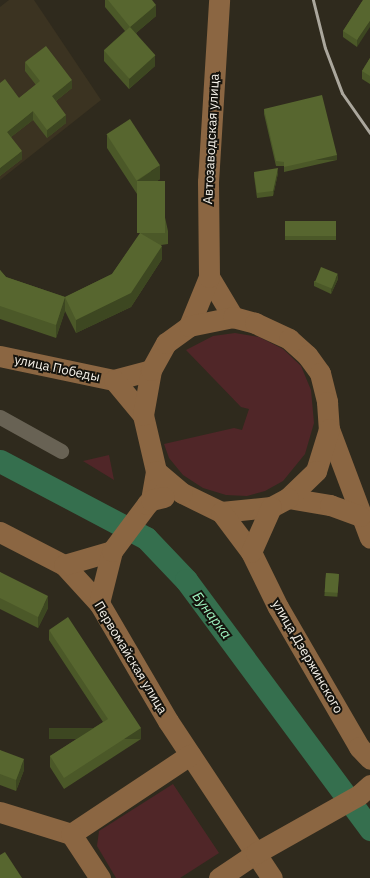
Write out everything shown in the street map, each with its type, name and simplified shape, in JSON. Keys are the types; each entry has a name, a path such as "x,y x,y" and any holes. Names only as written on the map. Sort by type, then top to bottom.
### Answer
{"main road":[{"name":"Автозаводская улица","path":"209,277 208,182 219,0"},
{"path":"209,277 233,317"},
{"path":"189,326 209,277"},
{"path":"99,603 115,547 145,508 156,471 143,415 151,370 166,343 189,326 233,317 255,323 289,339 308,355 320,373 327,402 329,429 360,516 370,538"},
{"name":"улица Победы","path":"0,356 114,380"},
{"path":"143,415 114,380 151,370"},
{"path":"251,552 279,503 316,471 329,429"},
{"path":"156,471 182,493 221,512 279,503 330,504 360,516"},
{"path":"145,508 182,493"},
{"name":"улица Дзержинского","path":"221,512 251,552 282,613 359,747 370,759"},
{"name":"Первомайская улица","path":"0,532 64,565 99,603 190,755 256,853"},
{"path":"64,565 115,547"},
{"path":"71,834 190,755"},
{"path":"219,878 256,853 328,814 365,790"},
{"path":"0,812 71,834 100,878"},
{"path":"256,853 272,878"}],"street":[{"path":"0,417 61,452"}],"shaded area":[{"path":"9,0 34,0 101,100 0,180 0,7"},
{"path":"235,333 259,337 283,349 301,366 311,390 314,423 305,454 283,481 265,491 247,496 226,495 203,488 183,475 169,458 164,444 234,428 242,430 249,409 241,407 186,350 213,336"},
{"path":"109,455 114,480 83,461"},
{"path":"173,784 219,853 180,878 116,878 97,846 99,831"}],"building":[{"path":"108,0 152,0 156,5 130,27"},
{"path":"363,0 370,0 370,21 357,40 343,31"},
{"path":"130,27 155,55 129,79 104,50"},
{"path":"46,46 72,80 52,96 66,115 47,130 33,111 7,132 22,151 0,168 0,83 5,79 19,98 40,81 25,62"},
{"path":"370,58 370,76 362,71"},
{"path":"322,95 337,155 284,167 284,162 276,161 264,109"},
{"path":"130,119 160,165 136,180 107,134"},
{"path":"278,168 273,191 257,193 254,172"},
{"path":"137,181 165,181 165,233 137,233"},
{"path":"285,221 336,221 336,236 285,236"},
{"path":"140,233 162,246 131,293 76,320 65,297 112,274"},
{"path":"321,267 338,274 332,289 315,282"},
{"path":"0,270 6,277 65,297 56,325 0,306"},
{"path":"0,572 48,596 38,617 0,598"},
{"path":"326,573 339,574 338,593 325,592"},
{"path":"68,617 141,728 64,778 50,756 108,719 49,630"},
{"path":"0,750 24,759 16,780 0,774"},
{"path":"5,852 22,878 0,878 0,855"}],"waterway":[{"name":"Бунарка","path":"0,461 146,538 186,580 370,829"}],"railway":[{"path":"313,0 325,48 342,93 370,133"}]}
